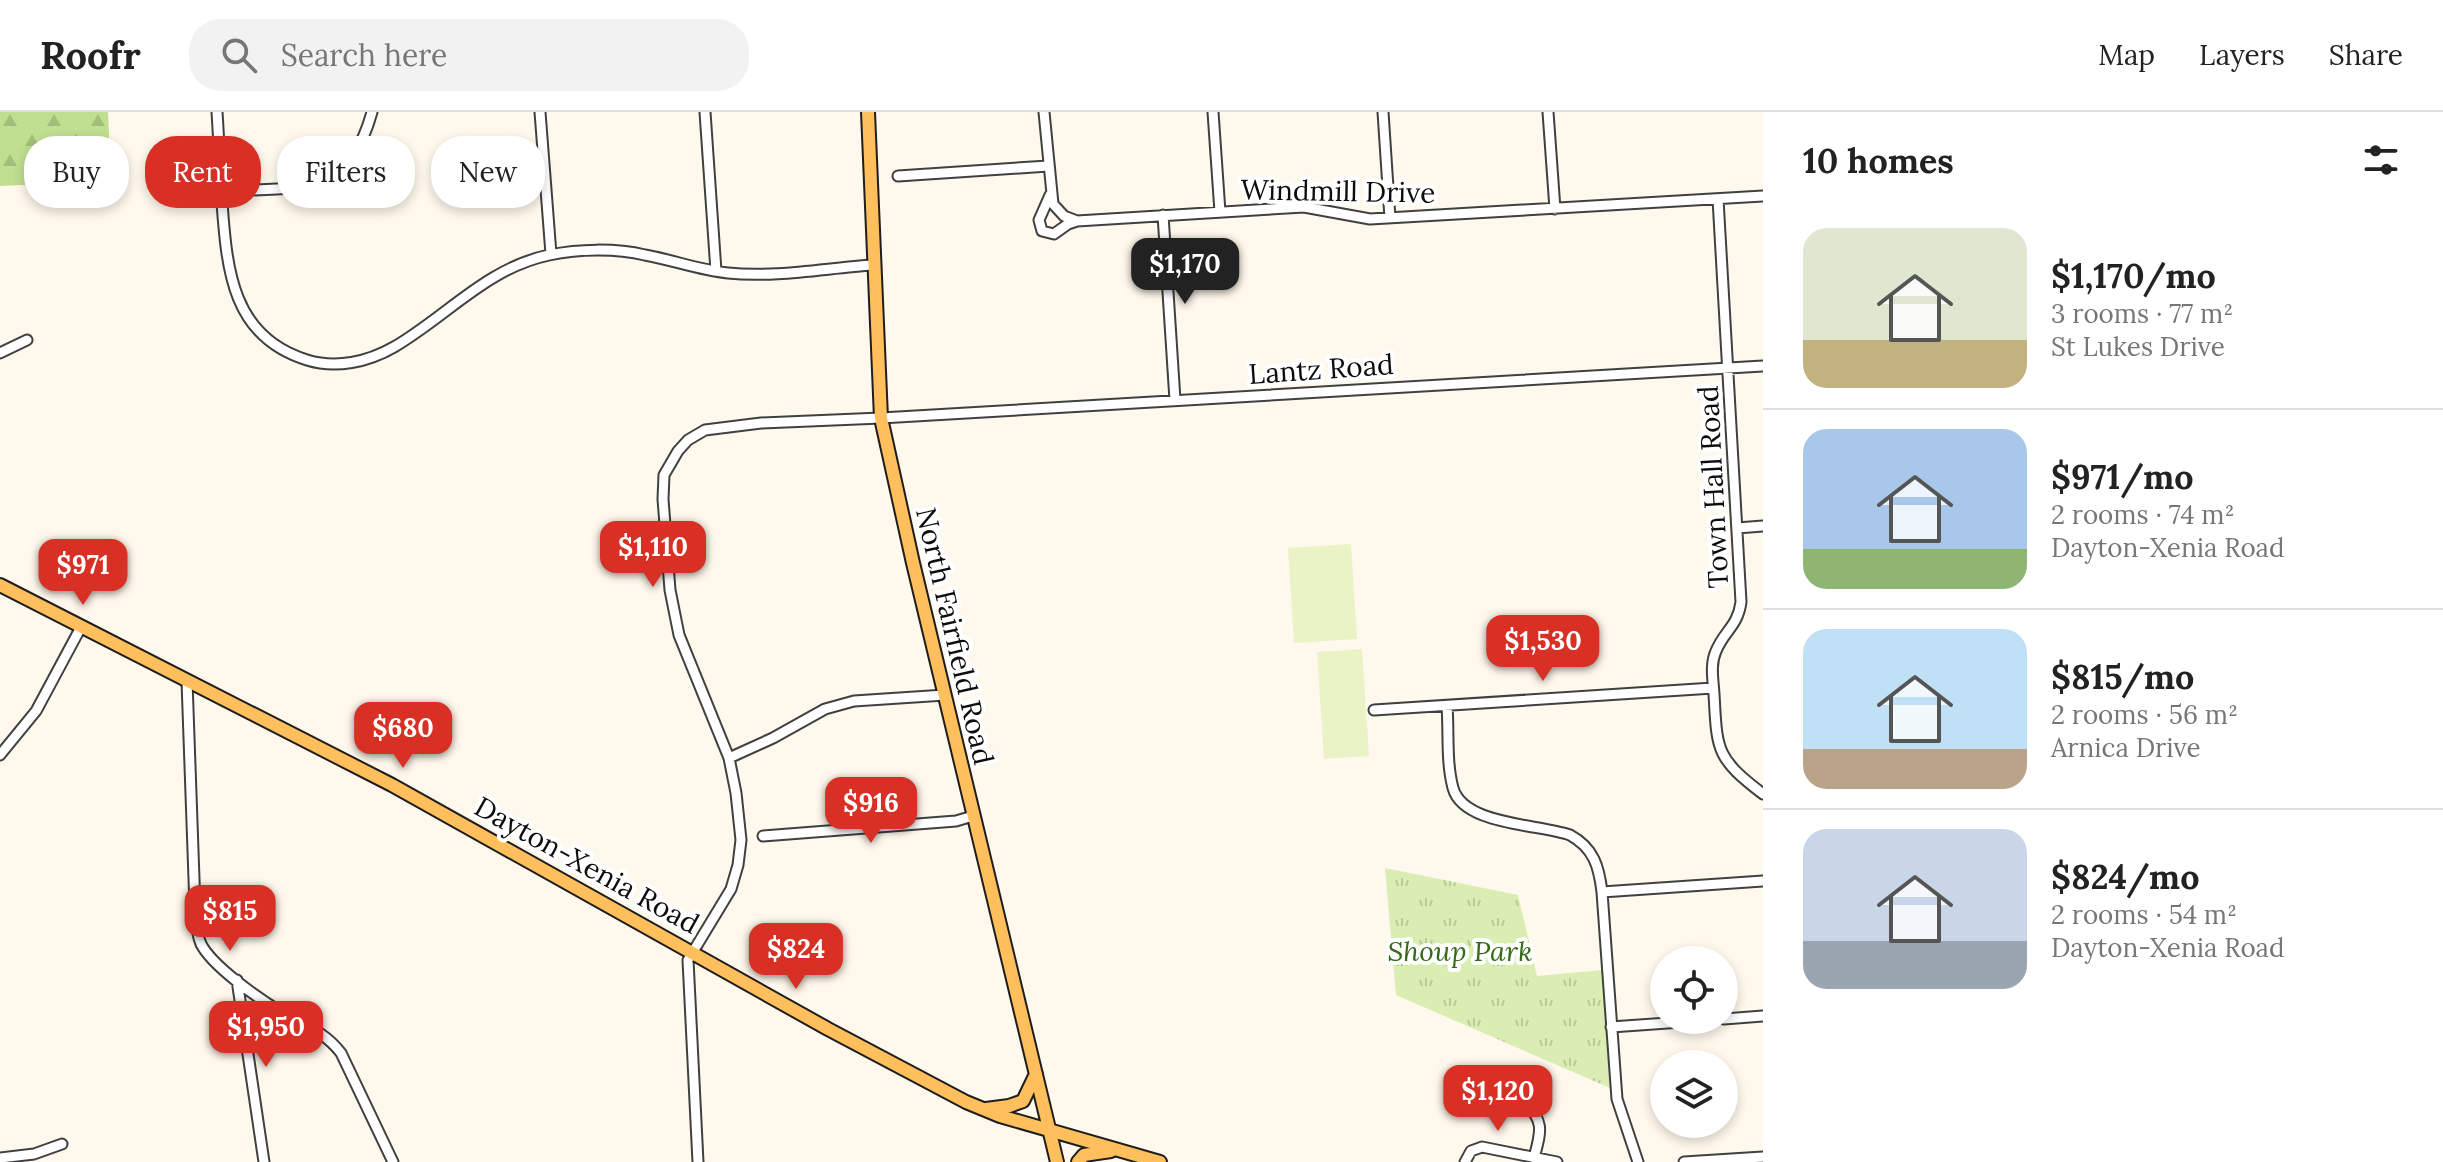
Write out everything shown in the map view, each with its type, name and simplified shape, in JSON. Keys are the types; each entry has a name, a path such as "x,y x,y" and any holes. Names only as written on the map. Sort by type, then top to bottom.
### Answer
{"main road":[{"name":"North Fairfield Road","path":"868,112 881,418 1057,1162"},
{"name":"Dayton-Xenia Road","path":"0,585 392,785 900,1069 983,1109 1160,1162"},
{"path":"983,1109 1023,1101 1036,1074"},
{"path":"1078,1162 1084,1155 1118,1150"}],"street":[{"path":"217,112 219,136"},
{"path":"261,189 304,186 327,179 345,166 360,148 372,112"},
{"path":"540,112 551,254"},
{"path":"705,112 716,271"},
{"path":"1044,112 1053,204 1060,213 1077,221"},
{"path":"1213,112 1220,212"},
{"path":"1383,112 1390,218"},
{"path":"1548,112 1555,209"},
{"path":"898,176 1048,166"},
{"name":"Windmill Drive","path":"1050,192 1048,204 1039,220 1042,231 1054,234 1077,221 1304,207 1356,218 1390,218 1763,196"},
{"name":"Town Hall Road","path":"1718,199 1740,611 1731,631 1721,641 1712,667 1716,732 1721,752 1734,772 1763,794"},
{"path":"223,208 226,252 238,303 268,340 290,354 313,362 349,363 380,354 412,336 497,274 551,254 628,252 716,271 748,274 873,265"},
{"path":"1163,215 1175,400"},
{"path":"0,353 27,340"},
{"name":"Lantz Road","path":"693,953 731,889 741,840 729,758 679,635 670,590 664,475 688,440 705,430 761,423 1763,366"},
{"path":"1737,528 1763,526"},
{"path":"0,755 36,711 81,627"},
{"path":"187,681 189,803 198,934 204,949 237,980 276,1009 318,1030 332,1041 341,1053 393,1162"},
{"path":"1374,710 1713,688"},
{"path":"729,758 825,709 854,701 945,695"},
{"path":"1447,706 1452,782 1461,803 1477,814 1575,837 1596,860 1602,892 1620,1112 1638,1162"},
{"path":"763,836 956,821 973,816"},
{"path":"1602,892 1763,881"},
{"path":"693,953 688,960 698,1162"},
{"path":"237,980 264,1162"},
{"path":"1738,1018 1763,1016"},
{"path":"1611,1027 1650,1024"},
{"path":"1517,1100 1524,1101 1539,1121 1540,1133 1534,1158"},
{"path":"0,1158 34,1154 62,1144"},
{"path":"1465,1162 1471,1151 1482,1147 1557,1162"},
{"path":"1684,1162 1763,1157"}],"green space":[{"path":"0,112 108,112 109,136 24,136 24,185 0,186"},
{"path":"1351,544 1357,639 1294,643 1288,548"},
{"path":"1362,649 1369,756 1324,759 1317,652"},
{"name":"Shoup Park","path":"1385,868 1518,895 1537,976 1602,970 1610,1088 1396,995"}]}
